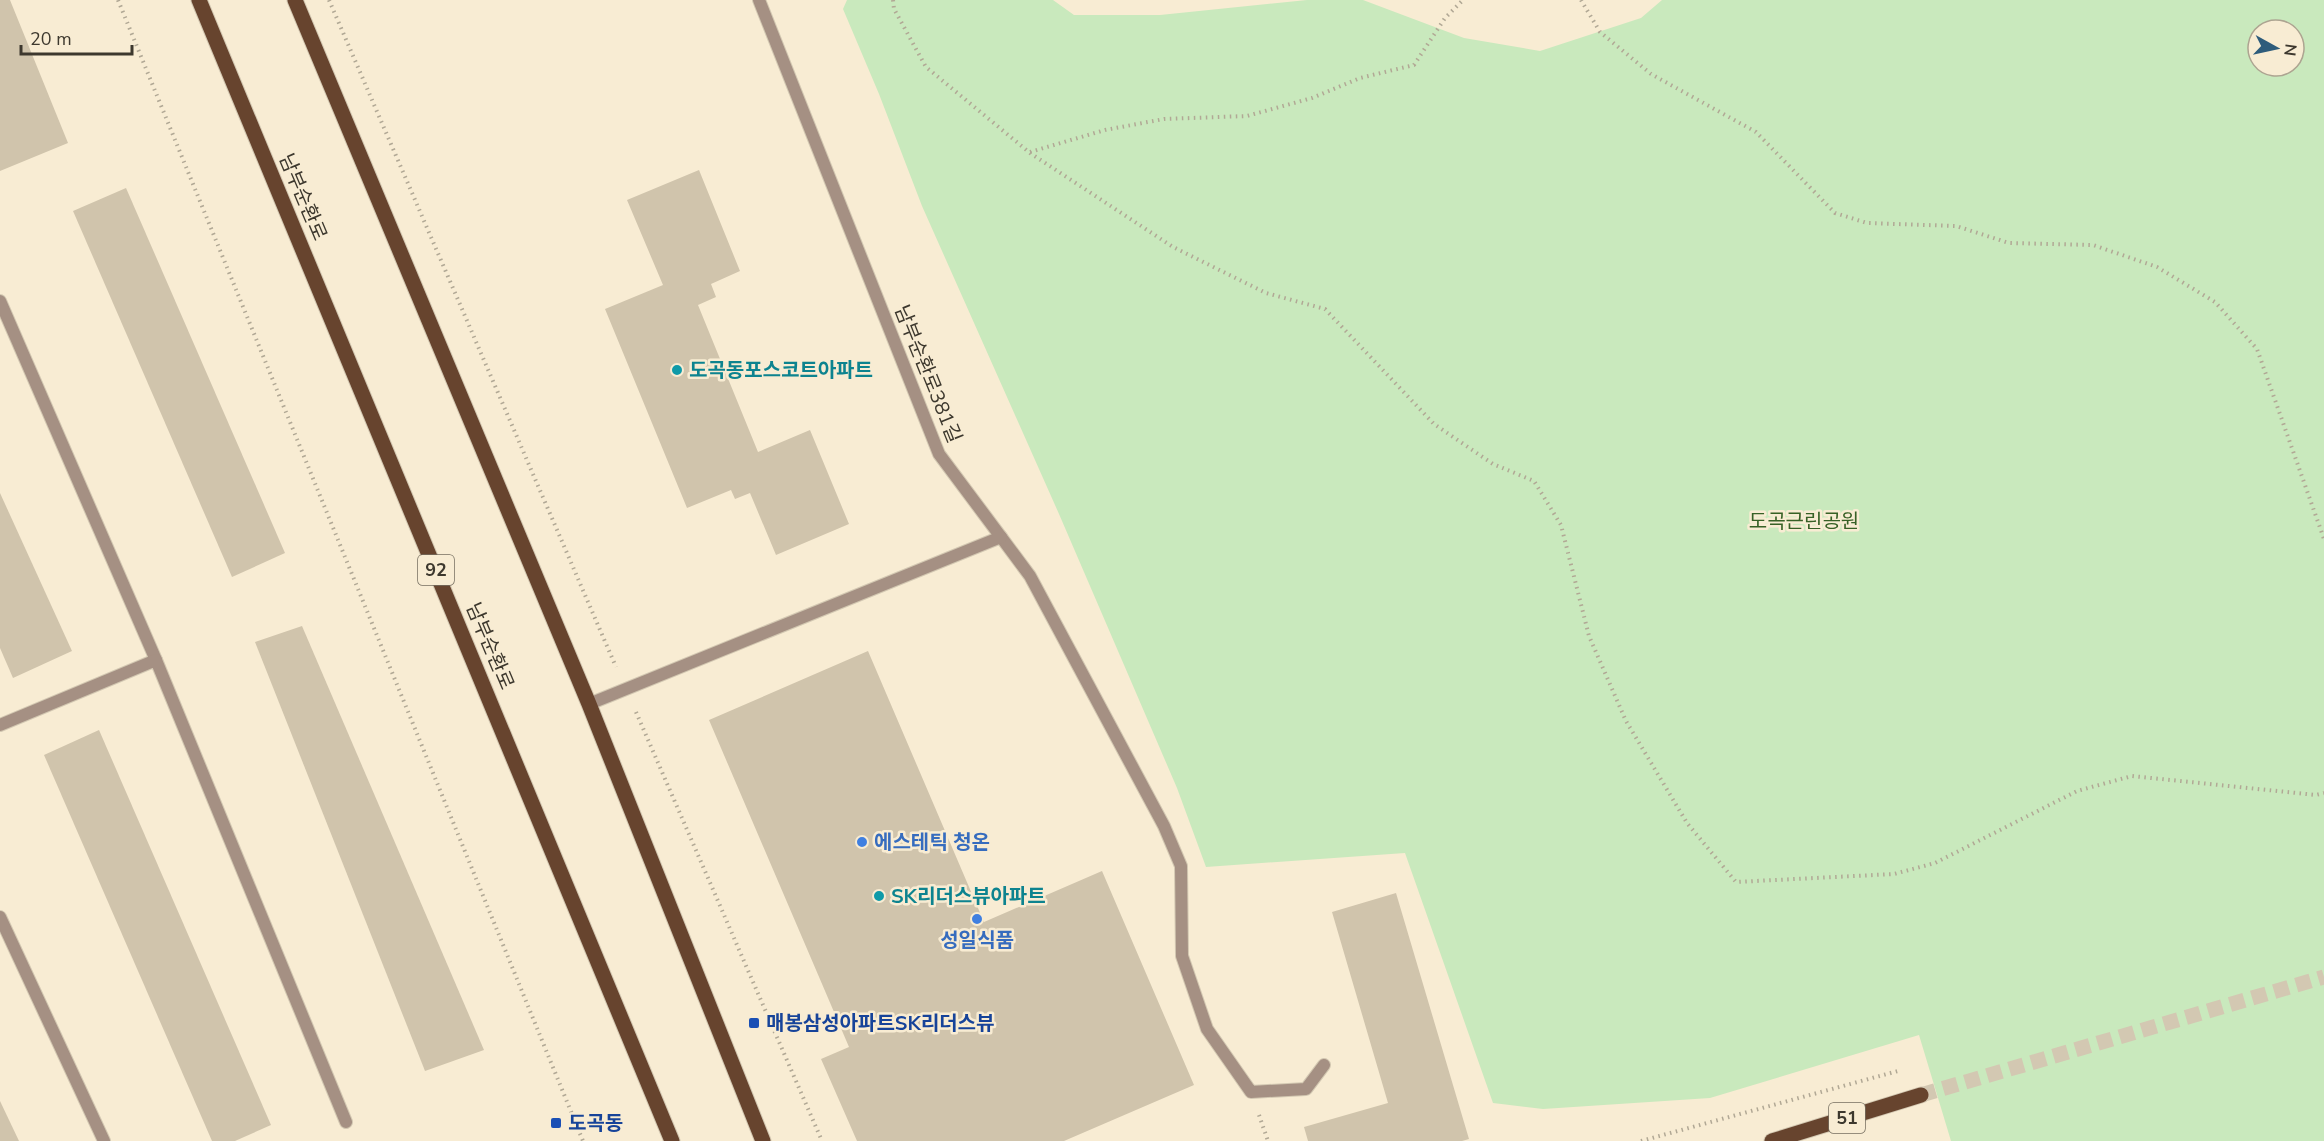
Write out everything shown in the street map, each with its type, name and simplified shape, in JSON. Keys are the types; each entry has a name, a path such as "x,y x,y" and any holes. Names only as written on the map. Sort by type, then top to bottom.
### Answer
{"main road":[{"name":"남부순환로","path":"199,0 672,1141"},
{"path":"295,0 589,704 763,1141"},
{"name":"51","path":"1772,1141 1921,1095"}],"street":[{"name":"남부순환로381길","path":"759,0 939,454 1030,576 1164,826 1181,866 1182,956 1207,1029 1251,1092 1306,1089 1324,1065"},
{"path":"0,301 156,660 346,1122"},
{"path":"589,704 1001,537"},
{"path":"0,725 156,660"},
{"path":"0,917 4,937 104,1141"}],"path":[{"path":"118,0 583,1141"},
{"path":"328,0 822,1141"},
{"path":"893,0 894,9 926,67 1030,153 1173,247 1266,293 1325,309 1434,424 1493,464 1534,481 1561,525 1589,636 1626,721 1687,823 1736,882 1894,874 1935,863 2077,791 2132,776 2316,795 2324,793"},
{"path":"1030,153 1105,130 1164,119 1247,116 1312,98 1360,78 1414,65 1445,18 1463,0"},
{"path":"1581,0 1600,32 1651,74 1756,132 1835,213 1867,223 1956,226 2009,243 2093,244 2157,267 2215,302 2257,349 2324,539"},
{"path":"1641,1141 1908,1068"}],"green space":[{"name":"도곡근린공원","path":"847,0 1053,0 1074,15 1160,15 1307,0 1363,0 1464,38 1540,51 1641,18 1662,0 2324,0 2324,1141 1951,1141 1919,1035 1710,1098 1543,1109 1493,1103 1405,853 1206,867 1177,788 1059,514 922,206 843,9"}],"building":[{"path":"0,0 10,0 68,143 0,171"},
{"name":"도곡동포스코트아파트","path":"699,170 740,271 711,284 716,297 698,305 758,452 810,430 849,524 776,555 750,493 735,499 731,490 687,508 605,309 663,285 627,200"},
{"path":"126,188 285,553 232,577 73,211"},
{"path":"0,493 72,651 13,678 0,648"},
{"path":"302,626 484,1050 425,1071 255,642"},
{"name":"SK리더스뷰아파트","path":"868,651 984,922 1102,871 1194,1085 1064,1141 857,1141 821,1059 849,1047 709,720"},
{"path":"99,730 271,1125 235,1141 212,1141 44,755"},
{"path":"1396,893 1469,1139 1462,1141 1308,1141 1304,1127 1388,1103 1332,912"},
{"path":"0,1101 19,1141 0,1141"}],"tunnel":[{"path":"1921,1095 2324,977"}],"place":[{"name":"도곡동포스코트아파트","path":"677,370"},
{"name":"에스테틱 청온","path":"862,842"},
{"name":"SK리더스뷰아파트","path":"879,896"},
{"name":"성일식품","path":"977,919"},
{"name":"매봉삼성아파트SK리더스뷰","path":"754,1023"},
{"name":"도곡동","path":"556,1123"}]}
